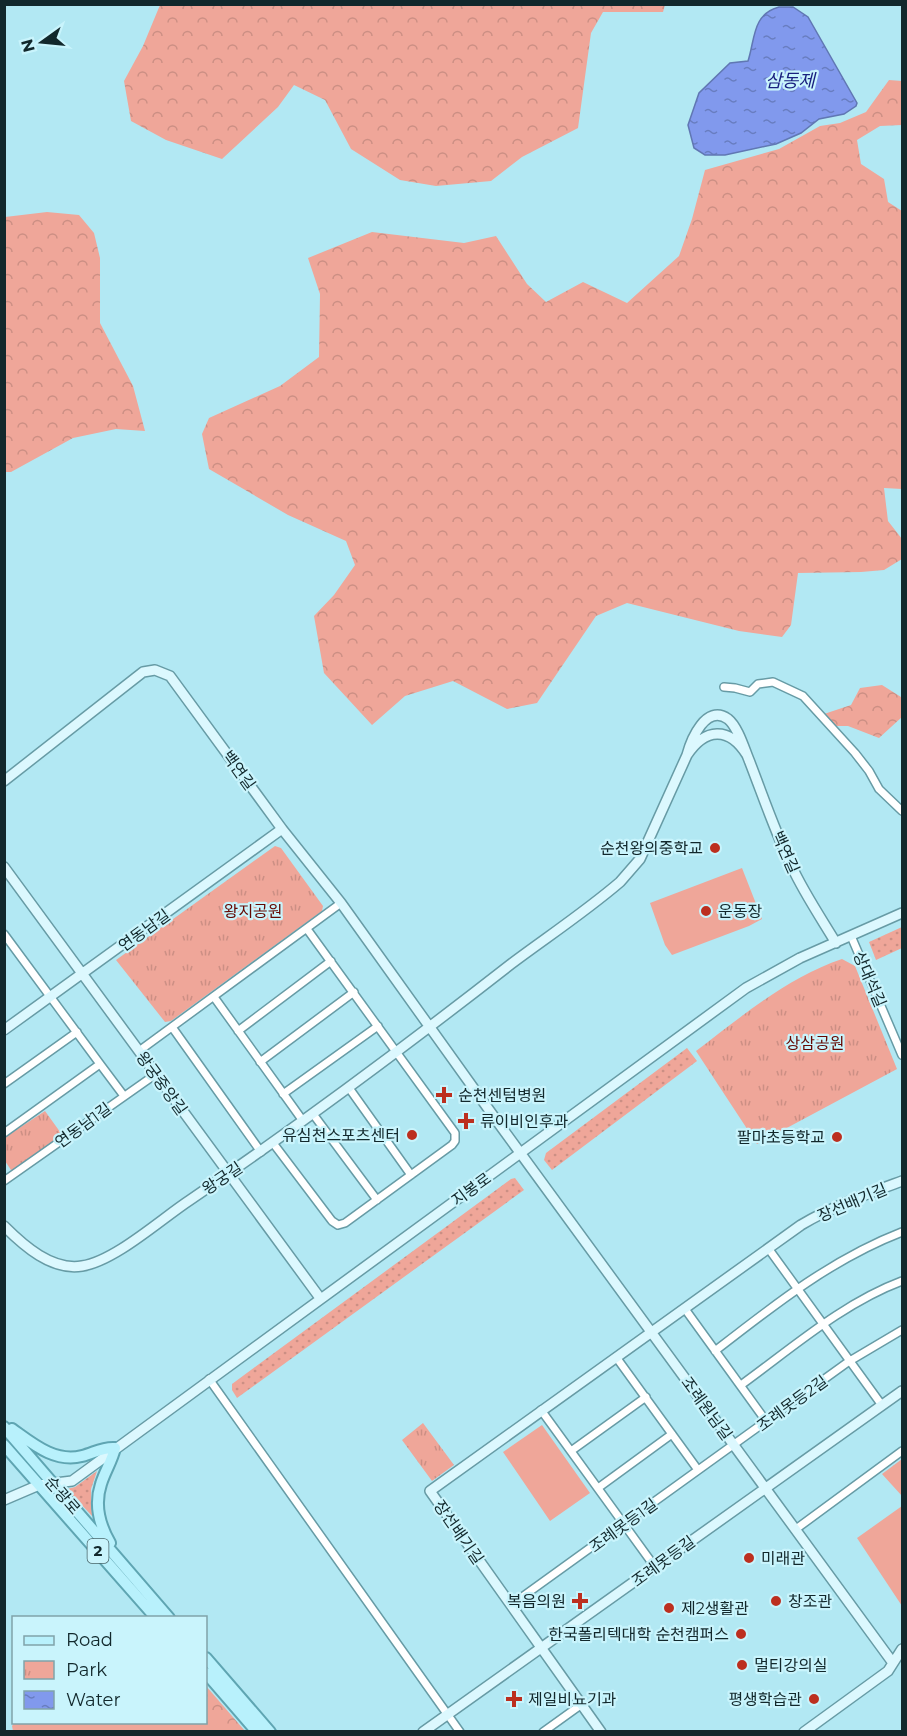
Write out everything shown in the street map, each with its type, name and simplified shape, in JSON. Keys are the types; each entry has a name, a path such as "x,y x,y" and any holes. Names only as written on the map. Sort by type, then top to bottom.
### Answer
{"main road":[{"path":"4,1425 40,1449 55,1456 80,1456 105,1447 115,1449 113,1459 101,1484 98,1516 116,1557"},
{"name":"순광로","path":"4,1425 168,1616"},
{"name":"순광로","path":"4,1445 155,1616"},
{"path":"207,1659 270,1731"},
{"path":"207,1674 257,1731"}],"street":[{"name":"백연길","path":"4,781 143,672 155,670 170,676 282,829 341,903 520,1153"},
{"path":"724,687 750,692 758,684 767,682 779,684 797,692 855,753 879,789 903,811"},
{"name":"백연길","path":"431,1027 609,891 631,871 649,841 687,755 691,740 700,724 712,717 721,716 731,722 747,755 791,866 836,943"},
{"name":"백연길","path":"687,755 702,737 718,734 733,740 747,755"},
{"name":"연동남길","path":"4,1030 282,829"},
{"name":"왕궁중앙길","path":"6,871 320,1299"},
{"path":"139,1051 341,903"},
{"name":"지봉로","path":"4,1500 39,1485 72,1481 209,1378 730,999 800,958 903,914"},
{"path":"273,1143 335,1224 345,1223 452,1145 455,1136 307,929"},
{"path":"4,934 124,1096"},
{"name":"상대석길","path":"851,936 903,1055"},
{"path":"238,1031 331,962"},
{"path":"260,1062 354,992"},
{"path":"214,997 303,1121"},
{"path":"284,1094 378,1026"},
{"path":"172,1027 261,1152"},
{"name":"왕궁길","path":"4,1226 24,1245 50,1261 74,1267 87,1265 120,1250 261,1152 431,1027"},
{"path":"4,1084 77,1032"},
{"path":"4,1133 100,1064"},
{"name":"연동남1길","path":"4,1168 7,1179 156,1074"},
{"path":"349,1088 411,1175"},
{"path":"313,1114 377,1200"},
{"name":"조례원님길","path":"520,1153 893,1663"},
{"name":"장선배기길","path":"601,1731 430,1491 768,1248 824,1211 902,1181"},
{"path":"715,1351 797,1288 855,1253 903,1232"},
{"path":"768,1248 881,1404"},
{"path":"741,1385 824,1325 866,1298 903,1281"},
{"path":"685,1309 766,1421"},
{"name":"조례못등2길","path":"734,1444 850,1361 903,1330"},
{"path":"616,1357 698,1470"},
{"path":"209,1378 460,1731"},
{"name":"조례못등길","path":"423,1731 881,1404 901,1394"},
{"path":"571,1451 646,1397"},
{"path":"541,1410 655,1567"},
{"path":"598,1488 672,1434"},
{"name":"조례못등1길","path":"511,1605 734,1444"},
{"path":"796,1529 903,1451"},
{"path":"804,1731 884,1674 903,1649"},
{"path":"543,1731 582,1704"}],"green space":[{"path":"160,4 665,5 663,12 603,12 591,33 578,128 522,157 491,181 436,186 400,180 351,149 325,100 294,85 278,107 222,159 166,140 131,121 124,81 143,46"},
{"path":"889,80 902,81 902,125 880,126 857,140 861,164 884,179 888,202 902,211 902,489 884,488 888,521 902,539 902,559 884,570 798,573 791,625 782,637 739,631 627,603 596,616 537,703 507,709 453,681 405,696 372,725 324,673 314,616 334,595 355,565 346,541 288,515 209,469 202,434 209,418 280,386 319,357 320,294 308,258 372,232 464,243 496,236 527,284 546,302 583,282 627,303 679,256 705,170 779,149 820,126 840,123 866,112"},
{"path":"47,212 79,215 94,233 100,258 100,323 133,386 145,431 116,429 73,438 11,472 5,472 5,217"},
{"path":"882,685 901,697 902,717 879,738 848,726 832,726 824,714 851,705 860,688"},
{"name":"왕지공원","path":"275,846 281,848 323,906 322,911 171,1021 165,1022 116,960"},
{"name":"운동장","path":"742,868 762,919 672,955 665,945 650,903"},
{"path":"902,927 902,948 876,960 869,942"},
{"name":"상삼공원","path":"842,959 855,966 897,1069 757,1144 696,1051 784,987"},
{"path":"687,1048 697,1061 552,1170 544,1160 546,1153"},
{"path":"45,1111 63,1136 13,1173 5,1161 4,1138"},
{"path":"515,1178 524,1190 237,1398 232,1390 232,1384"},
{"path":"423,1423 454,1465 432,1481 402,1440"},
{"path":"542,1425 590,1493 550,1521 503,1452"},
{"path":"902,1459 902,1496 882,1474"},
{"path":"97,1471 91,1489 92,1516 67,1489 75,1487"},
{"path":"902,1506 902,1606 857,1538"},
{"path":"207,1687 245,1731 13,1731 14,1724 207,1724"}],"water":[{"name":"삼동제","path":"779,7 793,7 808,17 857,103 856,106 844,114 819,119 801,133 776,144 725,155 705,155 694,148 688,125 699,93 730,63 748,61 759,22 770,10"}],"place":[{"name":"순천왕의중학교","path":"715,848"},
{"name":"운동장","path":"706,911"},
{"name":"순천센텀병원","path":"444,1095"},
{"name":"류이비인후과","path":"466,1121"},
{"name":"유심천스포츠센터","path":"412,1135"},
{"name":"팔마초등학교","path":"837,1137"},
{"name":"미래관","path":"749,1558"},
{"name":"복음의원","path":"580,1601"},
{"name":"창조관","path":"776,1601"},
{"name":"제2생활관","path":"669,1608"},
{"name":"한국폴리텍대학 순천캠퍼스","path":"741,1634"},
{"name":"멀티강의실","path":"742,1665"},
{"name":"제일비뇨기과","path":"514,1699"},
{"name":"평생학습관","path":"814,1699"}]}
